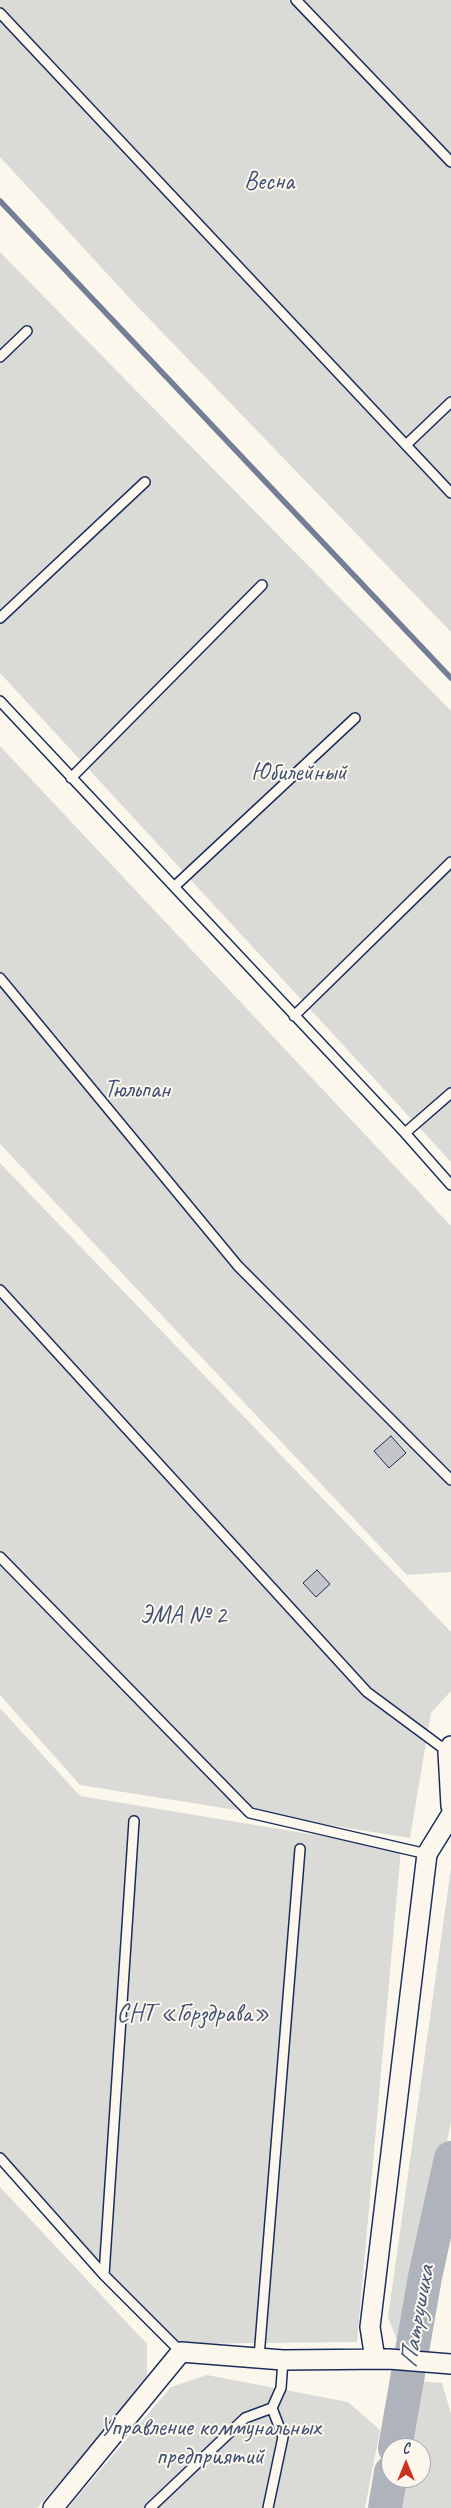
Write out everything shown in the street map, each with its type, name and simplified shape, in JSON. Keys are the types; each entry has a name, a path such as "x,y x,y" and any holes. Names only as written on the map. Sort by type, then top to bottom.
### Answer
{"street":[{"path":"450,1749 451,1806"},
{"path":"382,2359 370,2326 427,1854 451,1815"},
{"path":"53,2508 181,2352 283,2360 382,2359 443,2363"}],"lane":[{"path":"296,0 451,162"},
{"path":"0,13 451,493"},
{"path":"0,357 27,331"},
{"path":"407,444 451,402"},
{"path":"0,618 145,482"},
{"path":"72,778 262,585"},
{"path":"0,701 405,1133 451,1186"},
{"path":"175,886 356,718"},
{"path":"294,1016 451,862"},
{"path":"0,978 238,1266 451,1480"},
{"path":"405,1133 451,1093"},
{"path":"0,1290 367,1692 450,1749"},
{"path":"0,1557 250,1813 427,1854"},
{"path":"104,2275 134,1821"},
{"path":"259,2357 300,1849"},
{"path":"0,2158 104,2275 181,2352"},
{"path":"268,2508 283,2437 272,2408 281,2388 283,2360"},
{"path":"150,2508 245,2418 272,2408"}],"green space":[{"name":"Весна","path":"0,0 451,0 451,632 133,302 0,157"},
{"name":"Юбилейный","path":"0,252 451,711 451,1162 0,673"},
{"name":"Тюльпан","path":"0,746 451,1226 451,1572 407,1575 0,1144"},
{"name":"ЭМА № 2","path":"0,1163 451,1632 451,1691 431,1713 410,1838 80,1785 0,1695"},
{"name":"СНТ «Горздрава»","path":"0,1708 80,1796 401,1849 357,2342 169,2344 0,2164"},
{"path":"451,1868 451,2122 402,2354 388,2317"},
{"path":"0,2187 147,2344 147,2382 37,2508 0,2508"},
{"name":"Управление коммунальных предприятий","path":"207,2375 348,2402 380,2430 365,2508 68,2508 171,2387"},
{"path":"418,2381 442,2383 451,2414 451,2508 399,2508 402,2488 431,2488 431,2438 409,2438"}],"building":[{"path":"391,1436 406,1453 389,1468 374,1451"},
{"path":"317,1570 330,1584 316,1597 303,1583"}],"waterway":[{"path":"0,201 451,678"},
{"name":"Патрушиха","path":"397,2438 425,2277 451,2158"},
{"name":"Патрушиха","path":"385,2508 388,2488"}]}
